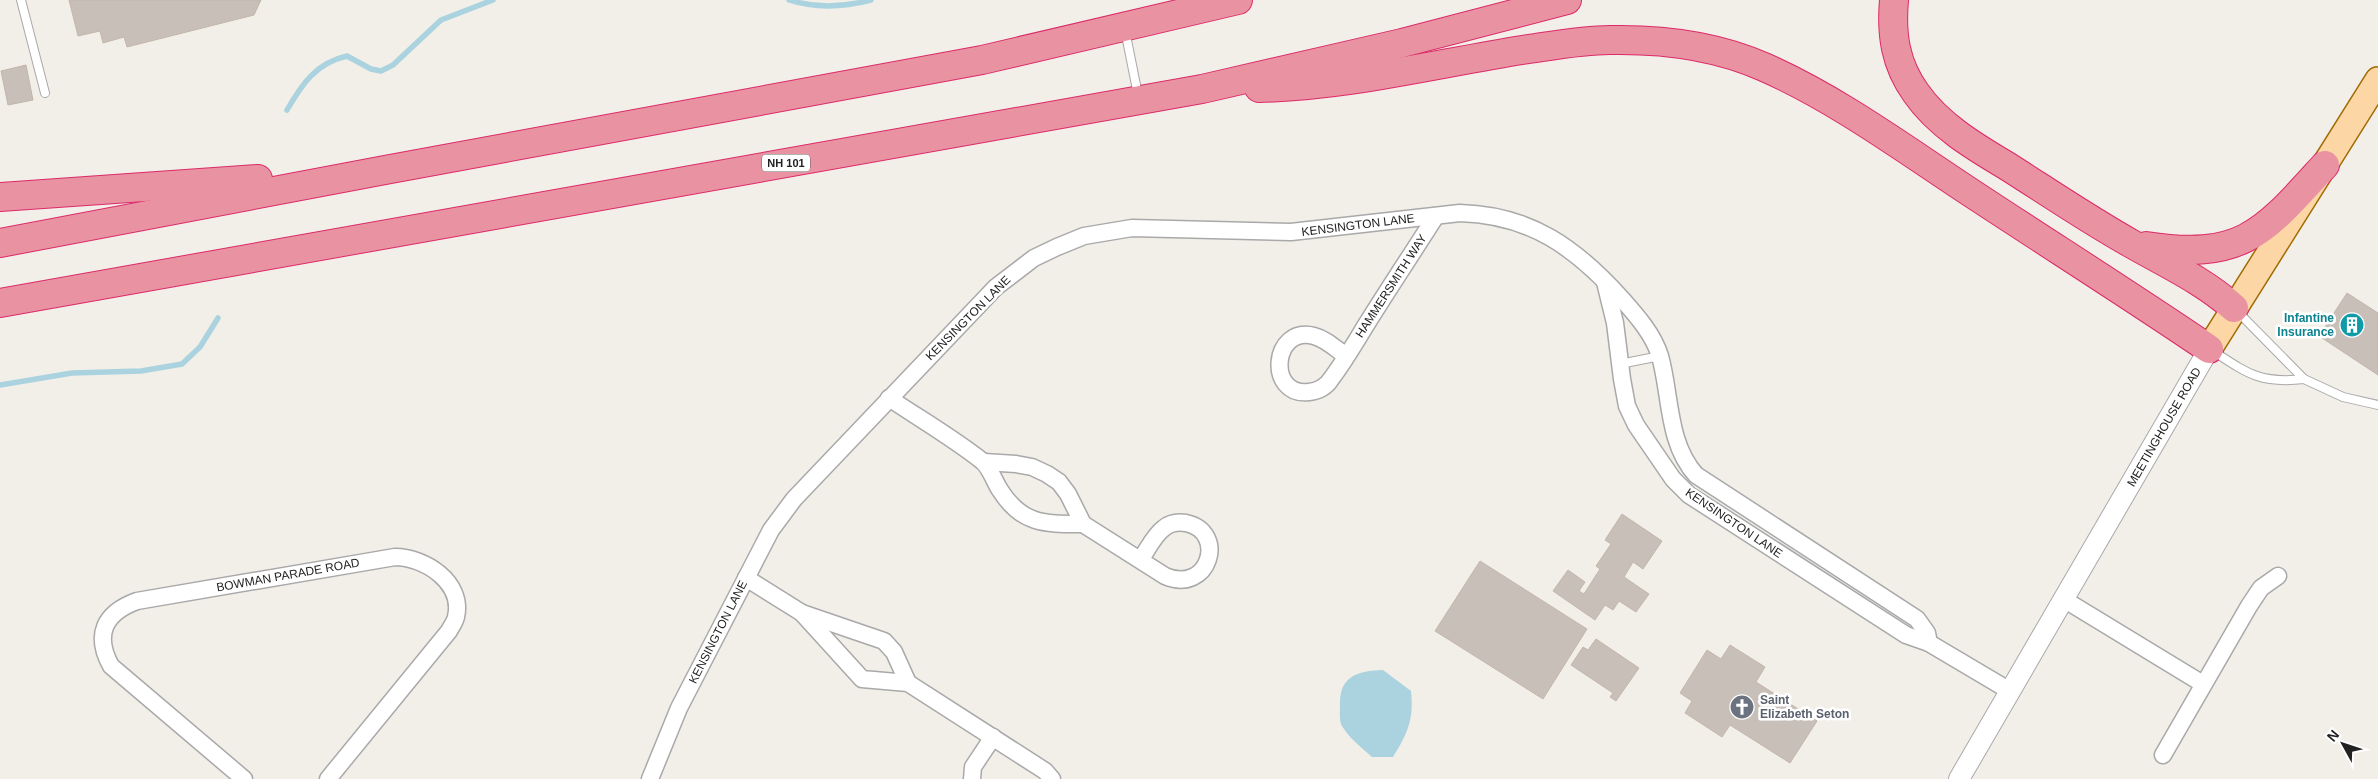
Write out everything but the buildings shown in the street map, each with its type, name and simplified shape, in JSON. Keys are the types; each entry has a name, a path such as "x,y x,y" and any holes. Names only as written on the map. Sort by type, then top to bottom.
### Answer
{"highway":[{"path":"982,60 1052,33 1166,0"},
{"path":"0,243 982,60 1238,0"},
{"name":"NH 101","path":"0,303 1202,89 1402,43 1567,0"},
{"path":"1894,0 1892,38 1903,72 1915,93 1931,112 1988,155 2130,243 2218,293 2234,308"},
{"path":"1202,89 1304,87 1511,52 1570,43 1610,40 1657,41 1694,46 1729,55 1762,66 1833,104 2209,349"},
{"path":"2130,243 2176,251 2198,250 2240,241 2260,231 2277,217 2324,165"},
{"path":"0,197 384,170"}],"main road":[{"name":"MEETINGHOUSE ROAD","path":"2209,349 2378,80"}],"street":[{"name":"KENSINGTON LANE","path":"650,779 679,708 771,530 794,499 978,304 1013,272 1034,258 1080,238 1132,228 1316,231 1460,213 1483,213 1508,218 1530,226 1570,250 1604,280 1648,331 1660,356 1672,422 1683,456 1689,467 1740,517 1899,631 1917,640 1929,643 2010,691"},
{"name":"HAMMERSMITH WAY","path":"1346,356 1436,216"},
{"name":"KENSINGTON LANE","path":"1604,280 1615,323 1628,406 1636,425 1659,461 1689,495 1740,517 1910,614 1921,624 1927,633 1929,643"},
{"name":"MEETINGHOUSE ROAD","path":"1959,779 2065,600 2209,349"},
{"path":"890,398 984,462 1000,491 1010,504 1022,514 1035,522 1083,524"},
{"path":"984,462 1032,467 1047,474 1059,482 1083,524 1141,559"},
{"name":"BOWMAN PARADE ROAD","path":"244,779 111,666 105,656 103,643 104,630 108,620 115,612 137,601 394,557 409,557 424,563 445,579 453,592 457,606 456,618 449,631 328,779"},
{"path":"2163,755 2260,588 2278,576"},
{"path":"746,578 802,613 884,641 894,652 908,683"},
{"path":"2065,600 2203,684"},
{"path":"802,613 862,679 908,683 1045,771 1052,779"},
{"path":"972,779 973,767 993,737"}],"lane":[{"path":"21,0 44,93"},
{"path":"1125,28 1139,99"},
{"path":"2234,308 2304,379 2343,397 2378,406"},
{"path":"2209,349 2239,368 2262,379 2283,381 2304,379"},
{"path":"1620,364 1660,356"},
{"path":"1899,631 1910,614"}],"water":[{"path":"1383,670 1411,691 1411,718 1403,741 1393,757 1372,757 1342,726 1340,722 1340,696 1346,682 1351,677 1365,672"}],"waterway":[{"path":"287,110 304,83 318,69 336,59 347,56 371,69 381,71 393,65 441,20 493,0"},
{"path":"789,0 820,6 851,4 871,0"},
{"path":"0,385 72,373 141,371 182,364 200,347 218,318"}],"place":[{"name":"Infantine Insurance","path":"2352,325"},
{"name":"Saint Elizabeth Seton","path":"1742,707"}]}
